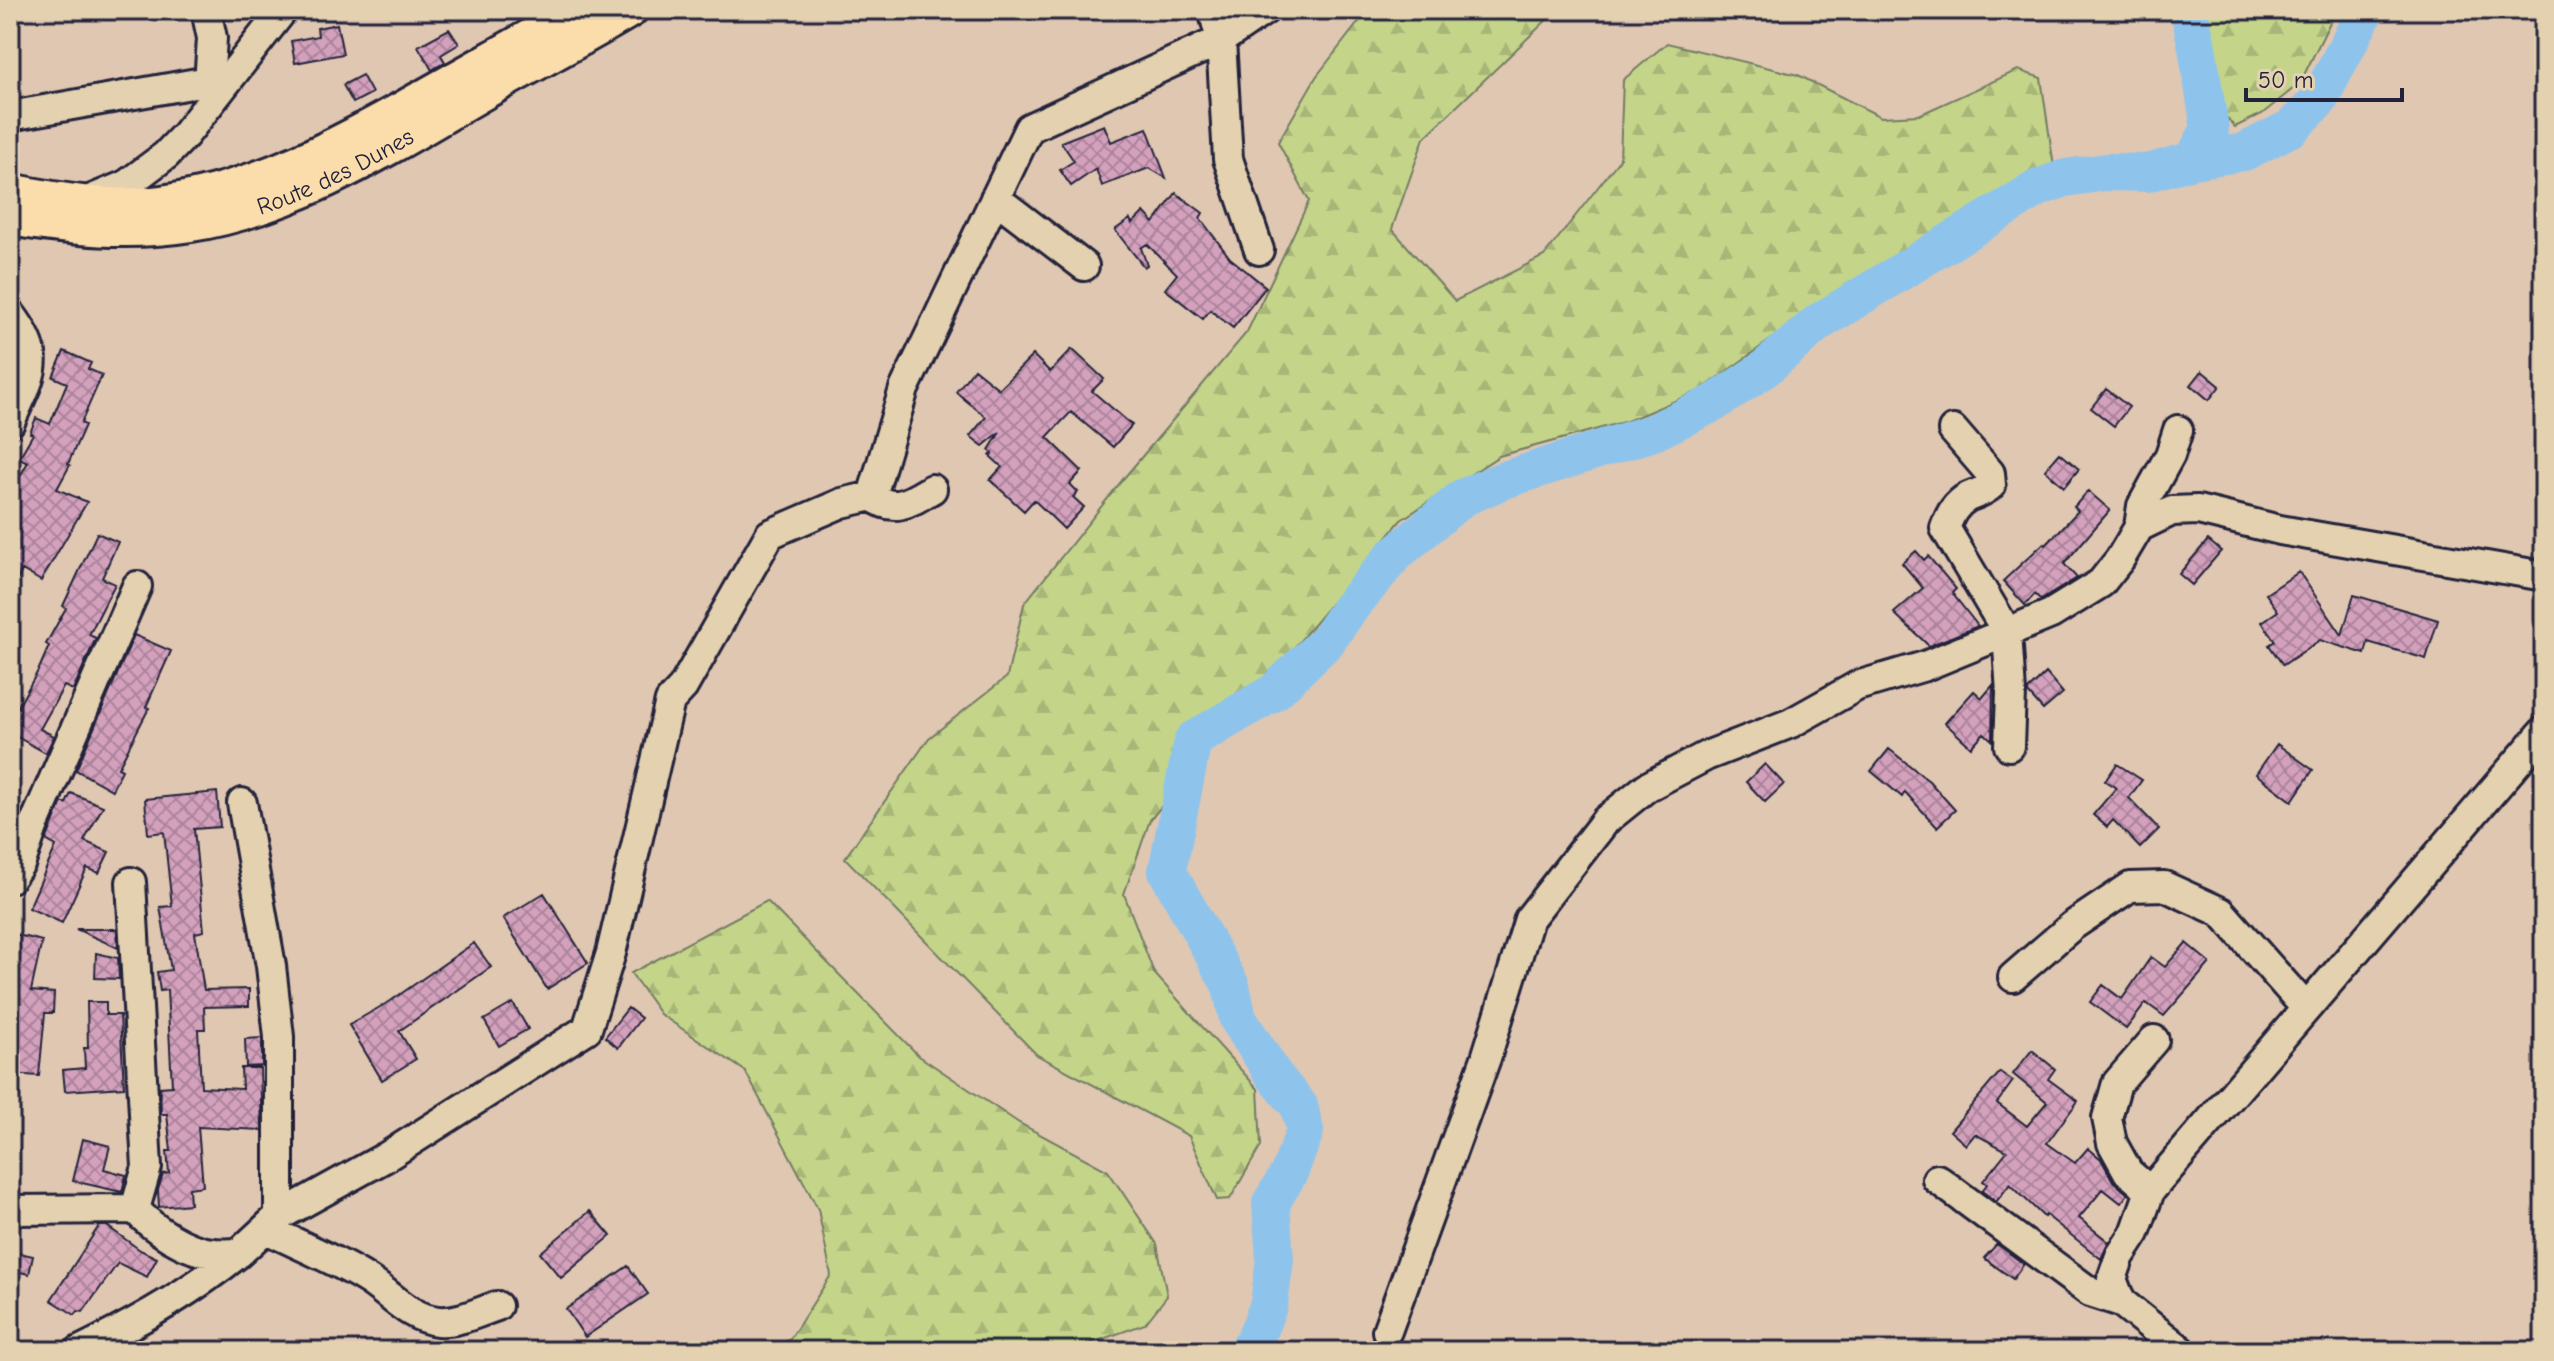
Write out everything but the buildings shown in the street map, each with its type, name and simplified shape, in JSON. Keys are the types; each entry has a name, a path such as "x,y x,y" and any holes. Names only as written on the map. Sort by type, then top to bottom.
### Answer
{"main road":[{"name":"Route des Dunes","path":"10,191 80,205 159,203 221,191 284,170 371,127 577,10"},
{"name":"Route des Dunes","path":"10,218 71,228 128,230 192,224 257,209 371,158 630,10"}],"street":[{"path":"206,10 212,38 214,86"},
{"path":"80,205 126,185 166,155 185,135 214,86 283,10"},
{"path":"1213,10 1221,40 1228,159 1259,250"},
{"path":"872,496 904,389 1029,128 1221,40 1265,10"},
{"path":"10,116 197,83 214,86"},
{"path":"995,198 1084,266"},
{"path":"10,313 24,331 33,355 32,368 10,422"},
{"path":"1953,430 1990,473 1991,485 1986,491 1965,498 1952,511 1945,528 2007,632 2011,693 2009,746"},
{"path":"1387,1331 1486,1058 1529,919 1606,820 1647,787 1706,756 1791,723 1857,686 1925,666 2051,614 2101,583 2139,527 2142,506 2170,455 2178,430"},
{"path":"872,496 884,505 905,505 932,489"},
{"path":"79,1351 174,1299 215,1273 272,1222 386,1157 587,1029 611,953 670,701 683,687 770,534 842,503 872,496"},
{"path":"2139,527 2172,511 2198,510 2280,530 2544,576"},
{"path":"10,878 21,862 33,827 137,586"},
{"path":"2121,1302 2112,1279 2120,1256 2135,1233 2150,1191 2544,731"},
{"path":"242,803 271,966 279,1037 272,1222"},
{"path":"131,882 147,1167 135,1209"},
{"path":"2013,977 2072,926 2130,887 2164,886 2221,912 2306,1008"},
{"path":"2150,1191 2128,1172 2112,1143 2107,1118 2117,1083 2154,1040"},
{"path":"1937,1179 2090,1292 2121,1302 2182,1351"},
{"path":"10,1210 135,1209 151,1227 180,1242 210,1253 239,1253"},
{"path":"272,1222 362,1276 422,1317 440,1321 497,1306"}],"green space":[{"path":"1368,10 1557,10 1424,138 1392,229 1455,301 1544,256 1620,159 1623,80 1667,43 1798,75 1881,117 1919,115 2018,70 2041,78 2054,167 1823,302 1701,390 1627,421 1499,456 1401,520 1150,820 1124,894 1154,973 1258,1089 1261,1146 1230,1199 1217,1200 1189,1136 1037,1055 845,858 929,738 1007,677 1024,604 1124,478 1247,332 1309,201 1278,142 1316,77"},
{"path":"2196,10 2336,10 2300,83 2262,114 2235,127 2211,88"},
{"path":"767,901 919,1056 1019,1123 1108,1171 1157,1244 1167,1296 1145,1324 1069,1351 769,1351 790,1339 831,1275 818,1209 745,1071 660,1014 631,973"}],"waterway":[{"path":"1246,1351 1253,1344 1269,1304 1275,1259 1271,1203 1289,1173 1305,1131 1299,1106 1273,1074 1238,1019 1231,986 1167,871 1193,740 1274,692 1327,641 1394,555 1462,498 1501,481 1654,432 1714,403 1763,370 1819,322 2038,188 2065,178 2107,172 2147,173 2193,160 2210,129 2189,10"},
{"path":"2193,160 2244,152 2291,128 2319,100 2366,10"}]}
